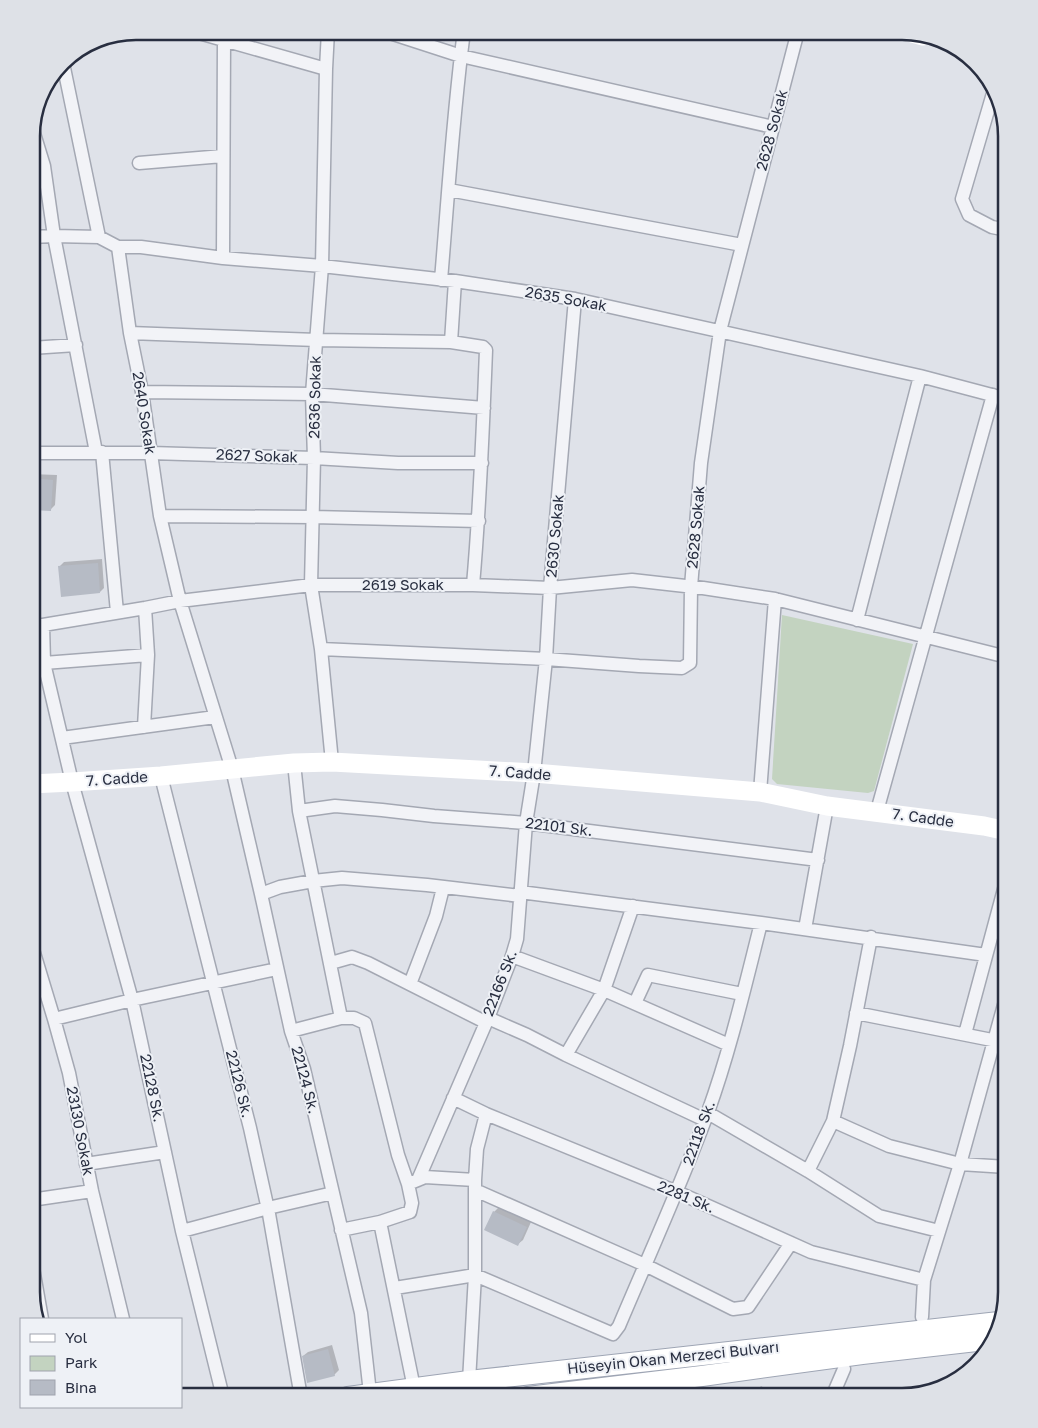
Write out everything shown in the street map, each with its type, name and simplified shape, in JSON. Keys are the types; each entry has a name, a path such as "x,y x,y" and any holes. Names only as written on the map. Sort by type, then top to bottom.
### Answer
{"main road":[{"path":"701,1355 756,1338 996,1309"},
{"name":"Hüseyin Okan Merzeci Bulvarı","path":"414,1388 993,1323"},
{"name":"Hüseyin Okan Merzeci Bulvarı","path":"603,1388 862,1354 984,1341"},
{"path":"702,1376 759,1376 974,1355"}],"street":[{"path":"219,40 223,156 223,258"},
{"path":"232,40 326,69"},
{"name":"2636 Sokak","path":"328,40 322,266 312,394 314,458 311,585 321,649 332,762"},
{"path":"412,40 461,56 773,127"},
{"path":"440,280 463,40"},
{"name":"2628 Sokak","path":"321,649 546,659 682,668 690,664 691,587 702,463 720,331 796,40"},
{"path":"64,73 99,237"},
{"path":"991,100 962,199 969,215 998,228"},
{"path":"139,163 223,156"},
{"path":"40,176 99,452 117,612"},
{"path":"449,190 742,245"},
{"path":"40,237 99,237 118,247"},
{"name":"2635 Sokak","path":"118,247 141,247 223,258 322,266 455,281 575,299 920,376 998,396"},
{"name":"2640 Sokak","path":"118,247 160,516 180,601 232,769"},
{"path":"451,342 455,281"},
{"name":"2630 Sokak","path":"534,774 546,659 550,588 575,299"},
{"path":"130,333 317,340 451,342 483,347 486,350 482,463 474,585"},
{"path":"40,347 76,345"},
{"path":"857,620 920,376"},
{"path":"142,392 312,394 484,408"},
{"path":"877,812 993,395"},
{"name":"2627 Sokak","path":"40,453 151,453 314,458 398,463 482,463"},
{"path":"160,516 479,521"},
{"name":"2619 Sokak","path":"40,625 180,601 311,585 474,585 550,588 632,580 775,600 998,655"},
{"path":"760,792 775,600"},
{"path":"144,727 148,656 145,608"},
{"name":"22128 Sk.","path":"40,641 72,782 132,1000 182,1231 221,1388"},
{"path":"44,663 148,656"},
{"path":"62,738 215,717"},
{"name":"7. Cadde","path":"40,784 161,776 294,763 332,762 534,774 760,792 828,806 998,827"},
{"path":"294,763 299,812 341,1018"},
{"name":"22124 Sk.","path":"232,769 291,1031 304,1069 360,1313 369,1388"},
{"name":"22166 Sk.","path":"413,1182 454,1098 512,956 517,939 526,823 534,774"},
{"name":"22126 Sk.","path":"161,776 268,1208 299,1388"},
{"name":"22101 Sk.","path":"299,812 335,806 526,823 818,860"},
{"path":"805,929 828,806"},
{"path":"261,894 280,887 342,878 427,885 634,906 871,937 986,955"},
{"path":"410,984 436,916 443,888"},
{"path":"566,1055 604,990 634,906"},
{"path":"965,1034 998,911"},
{"name":"22118 Sk.","path":"476,1275 613,1334 619,1326 677,1192 706,1116 729,1045 761,922"},
{"path":"808,1171 833,1121 871,937"},
{"path":"512,956 636,1003 729,1045"},
{"path":"331,962 352,957 368,963 486,1020 527,1035 566,1055 706,1116 808,1171 879,1216 939,1231"},
{"path":"54,1019 277,968"},
{"name":"23130 Sokak","path":"40,973 68,1073 92,1191 123,1318"},
{"path":"636,1003 648,975 742,994"},
{"path":"856,1014 998,1042"},
{"path":"291,1031 341,1018 354,1018 365,1023 398,1156 413,1182 410,1212 380,1222 341,1230"},
{"path":"922,1317 924,1280 960,1164 998,1024"},
{"name":"2281 Sk.","path":"454,1098 486,1114 677,1192 811,1252 924,1280"},
{"path":"469,1381 476,1275 475,1185 477,1149 486,1114"},
{"path":"833,1121 889,1146 960,1164 998,1166"},
{"path":"86,1164 165,1152"},
{"path":"413,1182 425,1177 475,1185 645,1265 733,1310 748,1307 791,1243"},
{"path":"40,1199 92,1191"},
{"path":"182,1231 333,1193"},
{"path":"380,1222 414,1388"},
{"path":"394,1288 476,1275"},
{"path":"836,1388 844,1369"}],"green space":[{"path":"782,615 913,644 874,791 868,793 777,784 772,779"}],"building":[{"path":"40,479 53,480 51,511 40,510"},
{"path":"98,563 100,593 61,597 58,566"},
{"path":"493,1211 527,1227 518,1246 484,1230"},
{"path":"328,1349 335,1376 307,1383 302,1356"}]}
